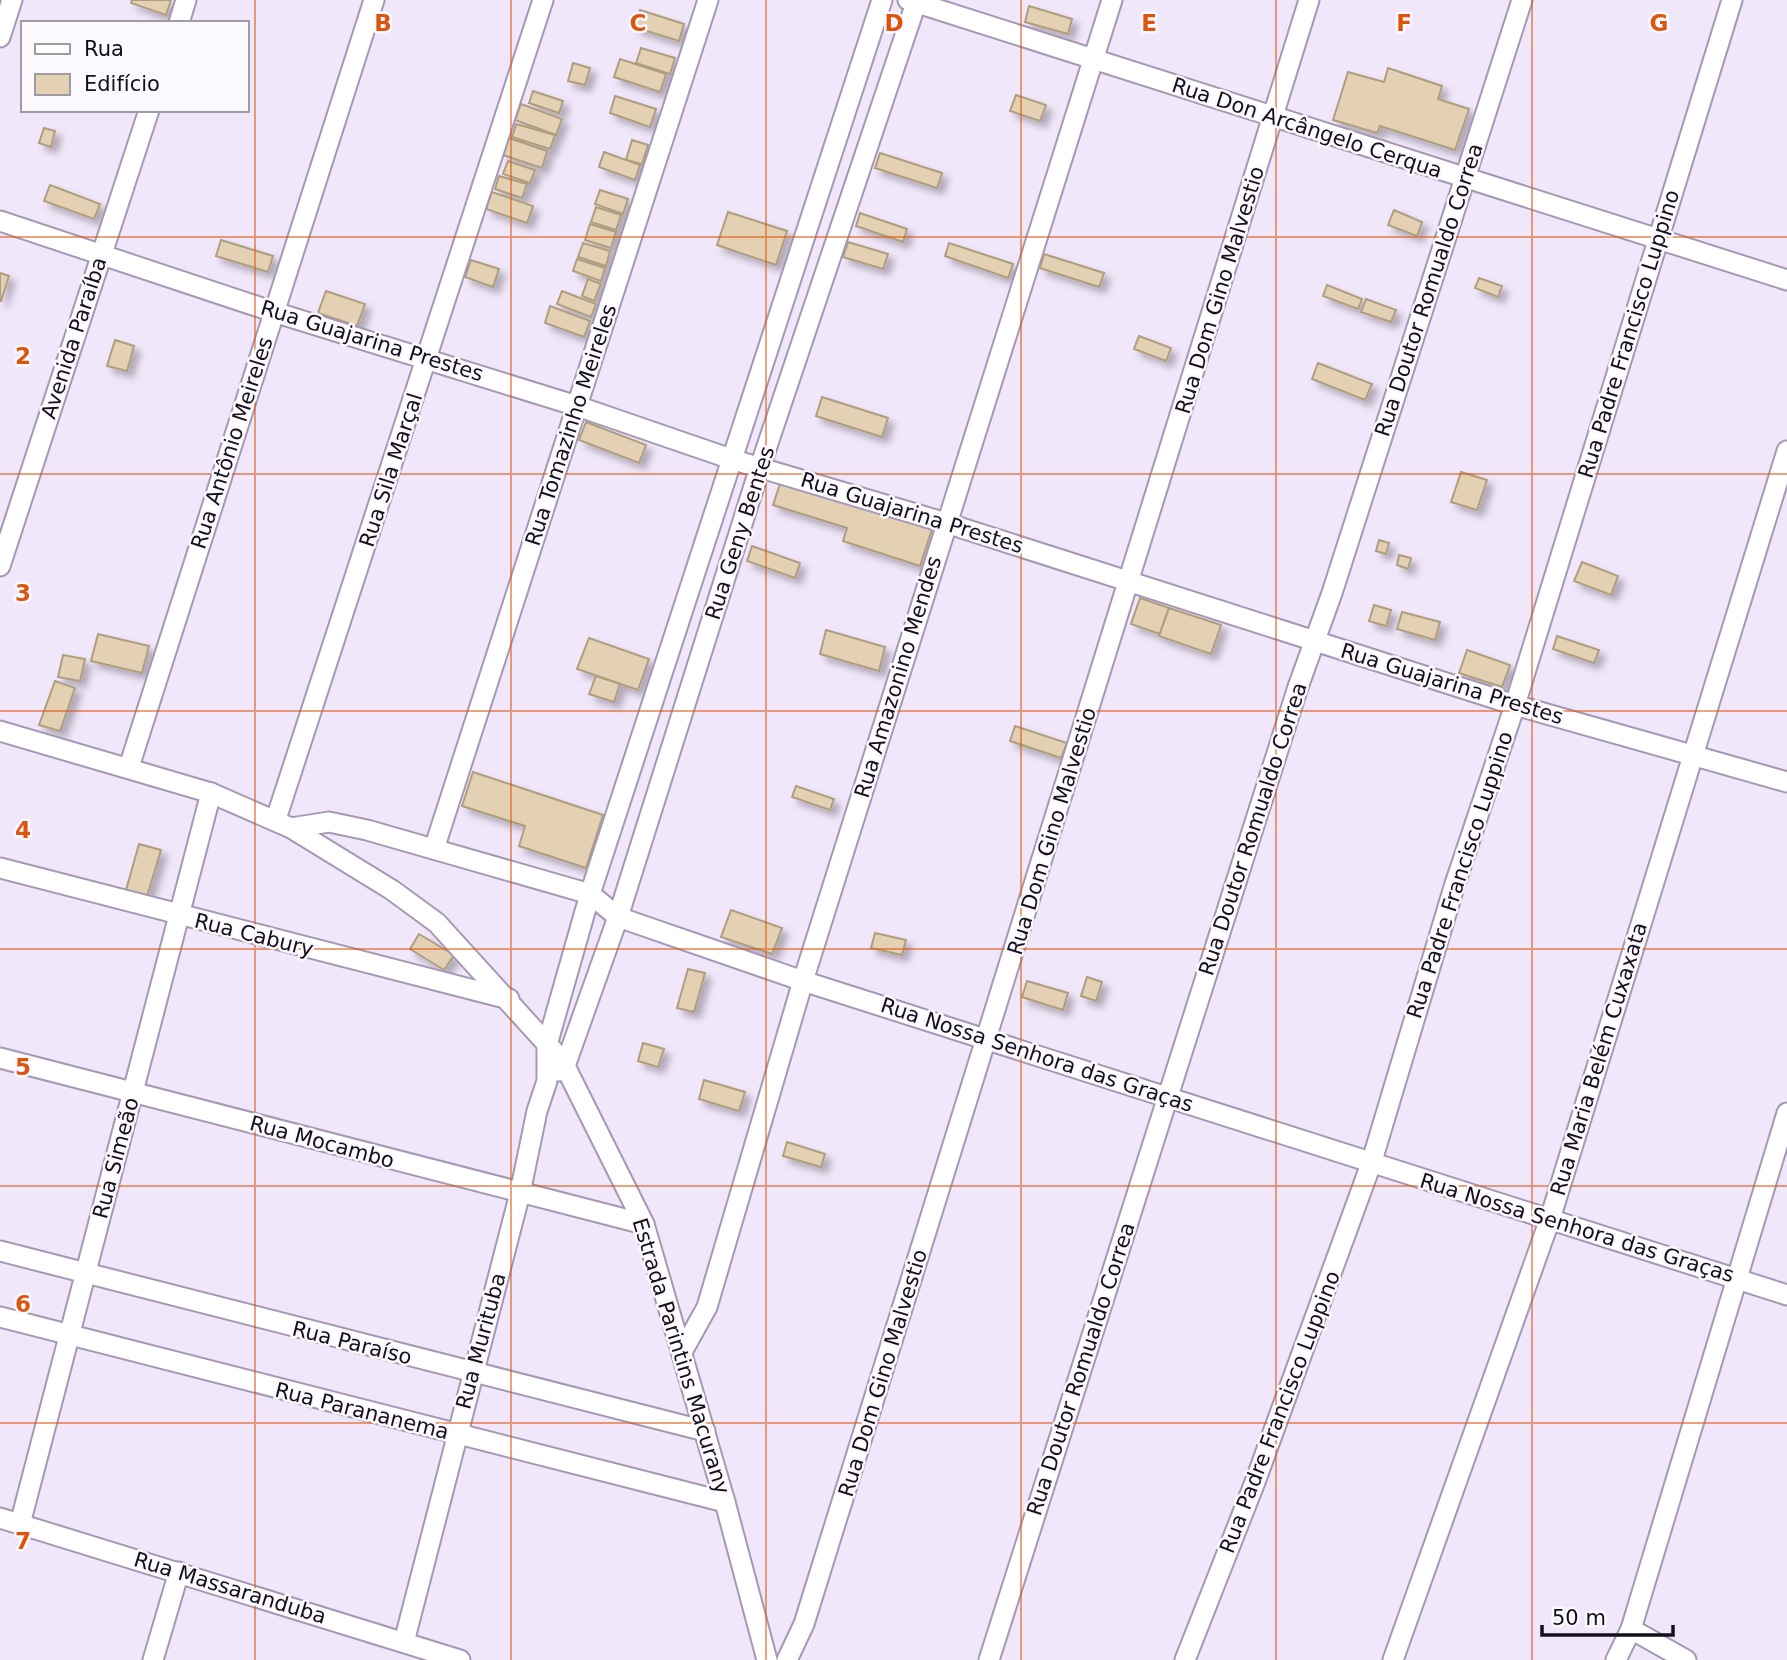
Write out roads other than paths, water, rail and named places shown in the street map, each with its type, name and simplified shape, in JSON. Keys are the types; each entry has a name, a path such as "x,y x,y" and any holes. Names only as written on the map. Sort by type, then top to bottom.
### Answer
{"street":[{"path":"0,37 12,0"},
{"path":"179,21 186,0"},
{"name":"Rua Antônio Meireles","path":"129,767 374,0"},
{"name":"Rua Sila Marçal","path":"283,823 543,0"},
{"name":"Rua Tomazinho Meireles","path":"434,849 708,0"},
{"name":"Rua Geny Bentes","path":"547,1045 590,894 734,460 882,0"},
{"name":"Rua Amazonino Mendes","path":"682,1352 707,1307 803,981 1112,0"},
{"name":"Rua Dom Gino Malvestio","path":"787,1660 804,1624 1161,486 1310,0"},
{"name":"Rua Doutor Romualdo Correa","path":"989,1660 1167,1097 1522,0"},
{"name":"Rua Padre Francisco Luppino","path":"1185,1660 1255,1482 1371,1164 1454,887 1515,705 1732,0"},
{"name":"Rua Geny Bentes","path":"565,1066 618,917 760,467 913,1"},
{"name":"Rua Don Arcângelo Cerqua","path":"913,1 1787,280"},
{"name":"Avenida Paraíba","path":"0,566 148,112"},
{"name":"Rua Guajarina Prestes","path":"0,220 274,312 577,406 734,460 946,523 1515,705 1693,758 1787,782"},
{"name":"Rua Maria Belém Cuxaxata","path":"1393,1660 1550,1219 1787,452"},
{"name":"Estrada Parintins Macurany","path":"0,731 211,793 283,823 392,890 437,923 509,999 565,1066 644,1224 705,1431 767,1660"},
{"name":"Rua Simeão","path":"20,1524 211,793"},
{"name":"Rua Nossa Senhora das Graças","path":"283,823 329,822 590,894 618,917 803,981 988,1037 1371,1164 1787,1295"},
{"name":"Rua Cabury","path":"0,868 178,916 509,999"},
{"name":"Rua Murituba","path":"404,1642 520,1193 537,1111 547,1080 547,1045"},
{"name":"Rua Mocambo","path":"0,1058 644,1224"},
{"path":"547,1080 565,1066"},
{"path":"1616,1660 1631,1629 1787,1113"},
{"name":"Rua Paraíso","path":"0,1251 473,1374 705,1431"},
{"name":"Rua Parananema","path":"0,1317 725,1502"},
{"name":"Rua Massaranduba","path":"0,1518 460,1660"},
{"path":"153,1660 179,1572"},
{"path":"1631,1629 1686,1660"}]}
